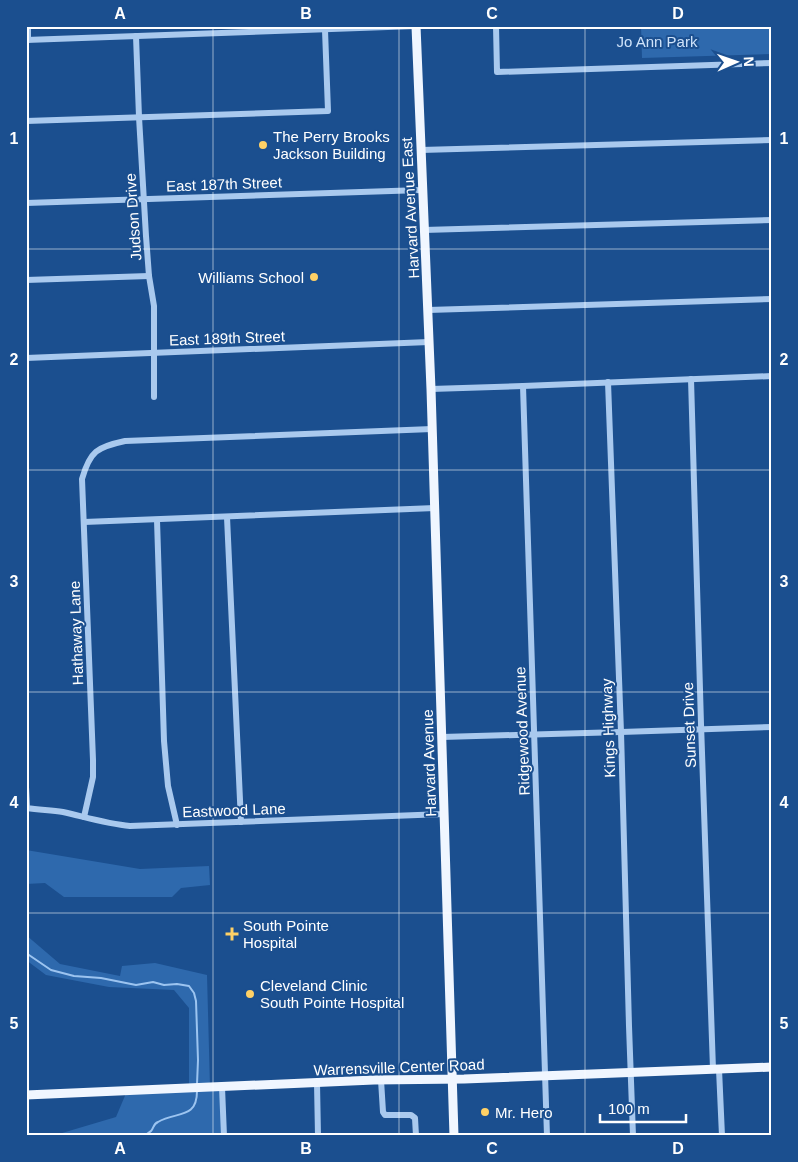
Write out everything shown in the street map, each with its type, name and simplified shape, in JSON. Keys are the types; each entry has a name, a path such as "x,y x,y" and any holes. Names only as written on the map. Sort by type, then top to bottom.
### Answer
{"main road":[{"name":"Harvard Avenue East","path":"416,26 431,389"},
{"name":"Harvard Avenue","path":"431,389 454,1136"},
{"name":"Warrensville Center Road","path":"26,1095 381,1080 772,1067"}],"street":[{"path":"28,26 27,40 416,26"},
{"path":"496,26 498,72 772,63"},
{"path":"26,121 328,110 325,30"},
{"name":"Judson Drive","path":"136,36 149,276 154,306 154,397"},
{"path":"421,150 772,140"},
{"name":"East 187th Street","path":"26,203 422,190"},
{"path":"424,230 772,220"},
{"path":"26,280 149,276"},
{"path":"428,310 772,299"},
{"name":"East 189th Street","path":"26,358 429,342"},
{"path":"431,389 772,376"},
{"name":"Sunset Drive","path":"691,379 701,730 716,1069 722,1136"},
{"name":"Kings Highway","path":"608,382 633,1136"},
{"name":"Ridgewood Avenue","path":"523,386 547,1136"},
{"name":"Hathaway Lane","path":"84,817 93,777 94,760 82,479 86,464 96,450 125,441 432,429"},
{"path":"84,522 435,508"},
{"path":"227,517 241,822"},
{"path":"157,520 164,741 168,786 178,824"},
{"path":"442,737 772,727"},
{"path":"26,787 27,808"},
{"name":"Eastwood Lane","path":"27,808 54,811 114,825 130,826 444,814"},
{"path":"381,1080 383,1112 385,1116 411,1115 415,1118 416,1136"},
{"path":"317,1083 318,1136"},
{"path":"222,1087 224,1136"}],"green space":[{"name":"Jo Ann Park","path":"641,26 772,26 772,54 642,58"},
{"path":"26,850 140,869 209,866 210,885 181,888 172,897 64,897 45,883 26,884"},
{"path":"26,935 60,964 120,976 122,966 155,963 207,975 210,1087 222,1087 224,1136 52,1136 116,1117 127,1091 189,1088 189,1008 174,990 109,987 46,975 26,960"}],"waterway":[{"path":"26,953 51,970 74,976 101,978 136,985 153,982 164,985 177,984 189,986 194,993 196,1001 197,1084"},
{"path":"144,1136 151,1131 156,1123 189,1111 196,1100 197,1091"}],"place":[{"name":"The Perry Brooks Jackson Building","path":"263,145"},
{"name":"Williams School","path":"314,277"},
{"name":"South Pointe Hospital","path":"232,934"},
{"name":"Cleveland Clinic South Pointe Hospital","path":"250,994"},
{"name":"Mr. Hero","path":"485,1112"}]}
